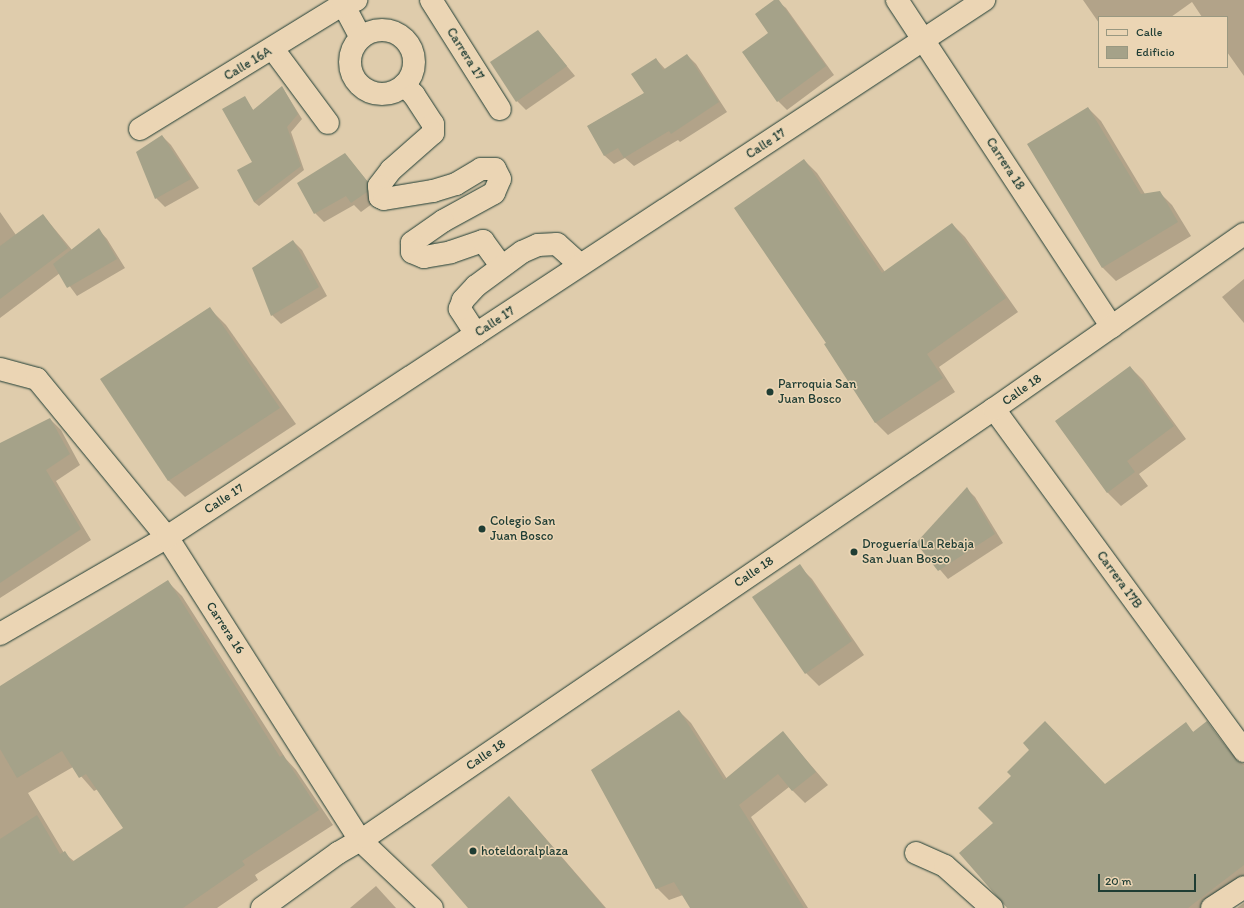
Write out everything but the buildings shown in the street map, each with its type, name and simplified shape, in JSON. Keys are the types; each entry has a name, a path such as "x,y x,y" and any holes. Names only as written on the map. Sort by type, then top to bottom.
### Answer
{"street":[{"name":"Carrera 17","path":"431,0 500,109"},
{"name":"Carrera 18","path":"897,0 1112,328"},
{"name":"Calle 17","path":"0,634 167,537 984,0"},
{"path":"346,1 361,38"},
{"name":"Calle 16A","path":"140,129 274,49 346,1"},
{"path":"384,30 397,33 407,42 412,52 414,64 411,76 404,85 394,92 382,94 369,91 359,84 352,73 350,61 353,48 361,38 372,32 384,30"},
{"path":"274,49 328,123"},
{"path":"404,85 414,96 433,124 433,133 391,170 379,186 380,197 384,199 433,191 456,184 481,169 495,169 500,179 494,193 443,221 412,243 412,252 424,257 451,252 483,241 501,266"},
{"name":"Calle 18","path":"262,908 994,409 1112,328 1244,234"},
{"path":"476,334 460,309 463,300 476,286 501,266 538,245 557,244 580,265"},
{"name":"Carrera 16","path":"0,369 37,379 167,537 360,840 432,908"},
{"name":"Carrera 17B","path":"994,409 1244,751"},
{"path":"916,853 945,866 992,908"},
{"path":"1212,908 1244,888"}],"place":[{"name":"Parroquia San Juan Bosco","path":"770,392"},
{"name":"Colegio San Juan Bosco","path":"482,529"},
{"name":"Droguería La Rebaja San Juan Bosco","path":"854,552"},
{"name":"hoteldoralplaza","path":"473,851"}]}
